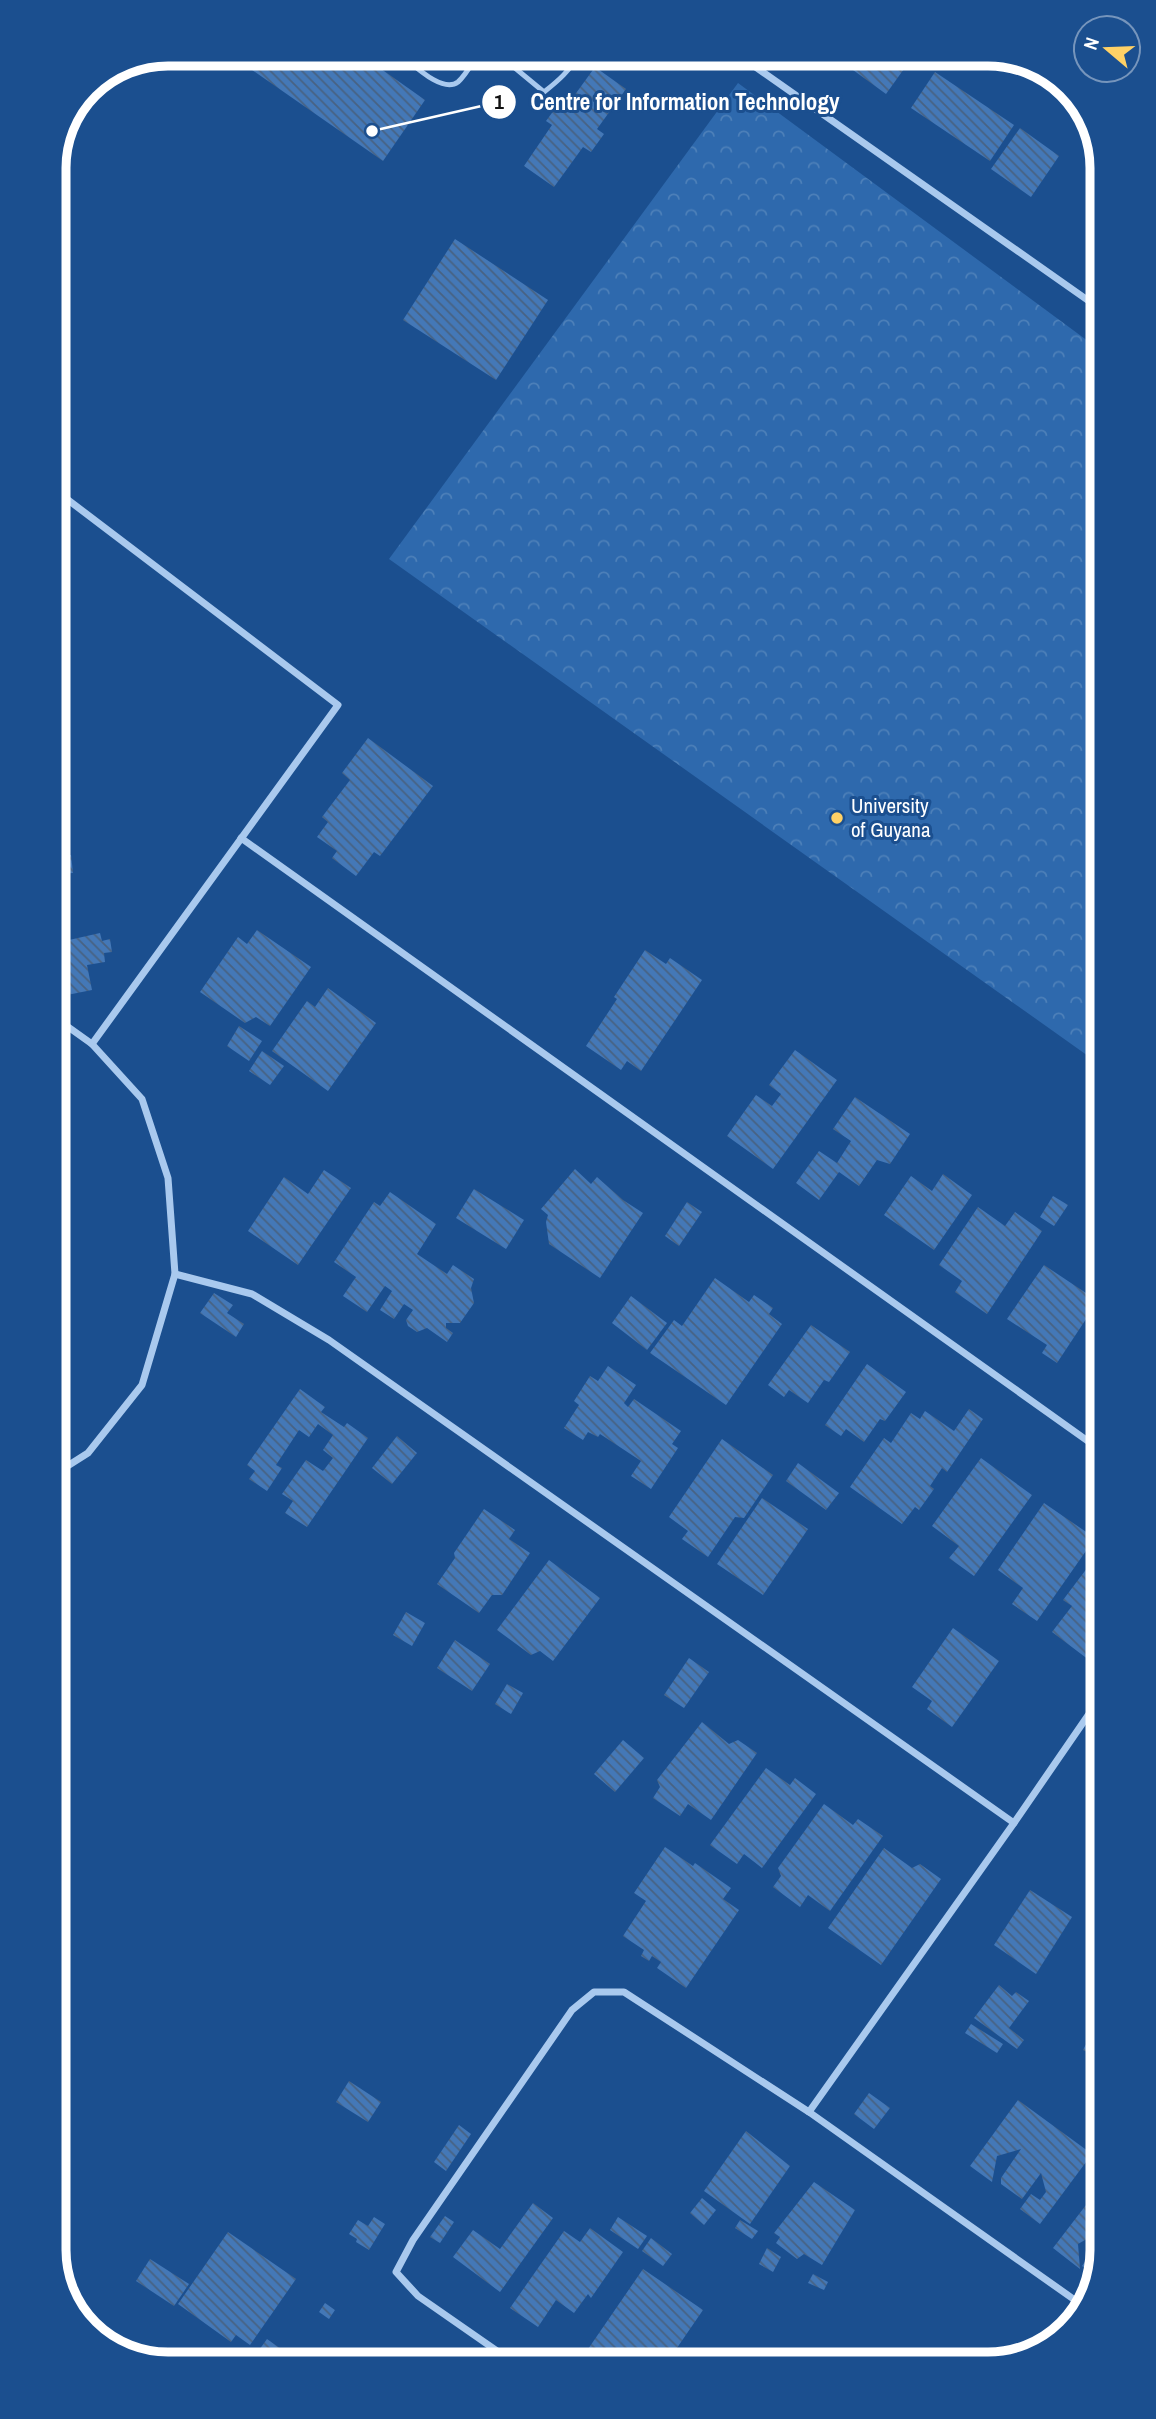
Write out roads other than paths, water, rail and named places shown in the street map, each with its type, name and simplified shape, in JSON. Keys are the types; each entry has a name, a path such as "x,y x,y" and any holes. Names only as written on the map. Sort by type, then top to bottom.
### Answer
{"street":[{"path":"755,67 1089,301"},
{"path":"67,499 338,705 92,1044"},
{"path":"241,838 1089,1442"},
{"path":"66,1467 88,1453 142,1385 175,1274 168,1178 142,1099 92,1044 67,1026"},
{"path":"175,1274 252,1294 329,1340 1014,1824"},
{"path":"809,2112 1089,1714"},
{"path":"499,2352 418,2296 396,2272 413,2240 572,2010 594,1992 624,1992 809,2112 1075,2301"}],"lane":[{"path":"416,66 435,81 447,85 458,81 469,66"},
{"path":"513,66 544,92 571,66"}],"place":[{"name":"Centre for Information Technology","path":"372,131"},
{"name":"University of Guyana","path":"837,818"}]}
